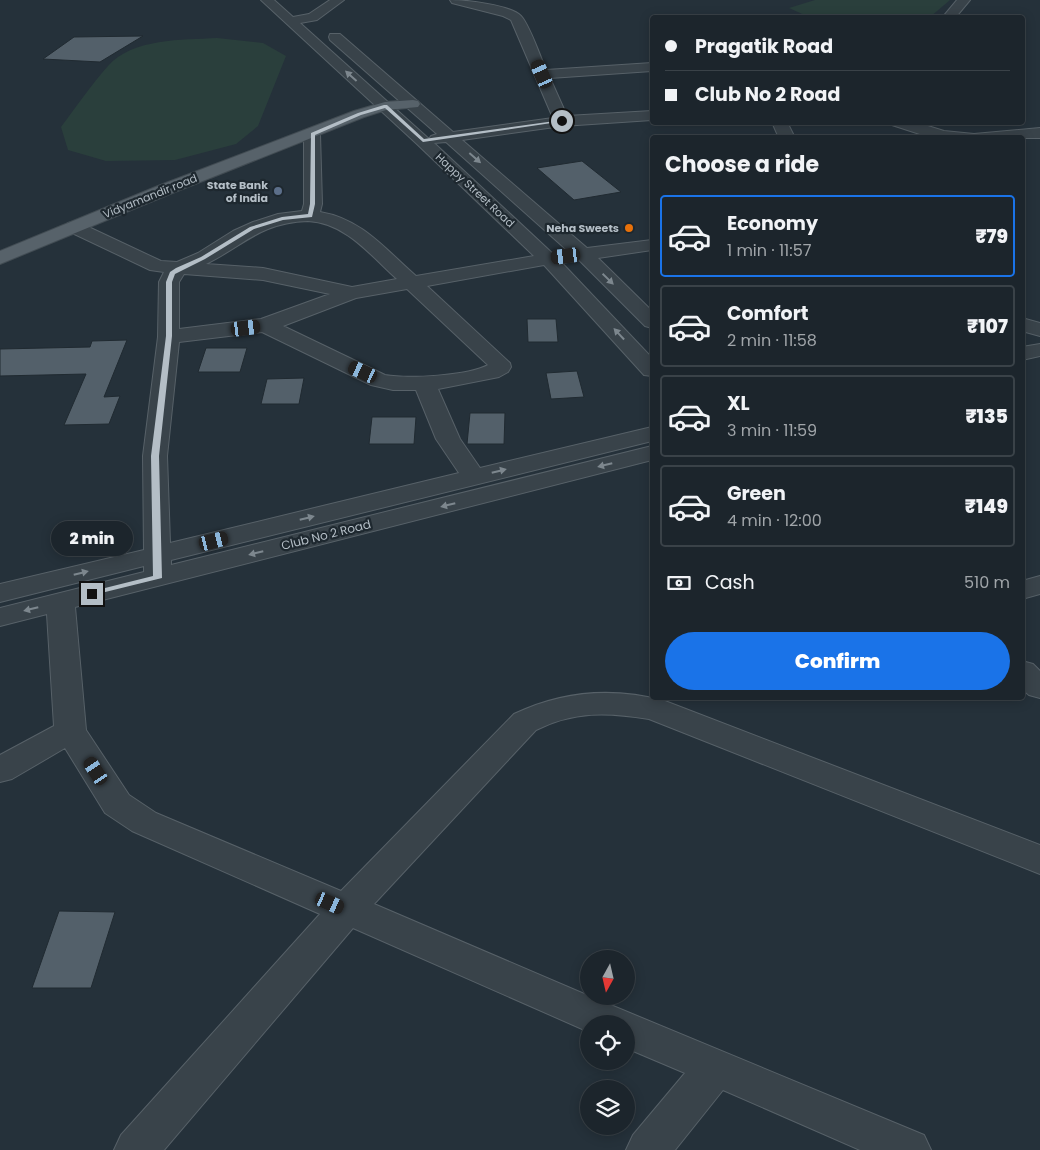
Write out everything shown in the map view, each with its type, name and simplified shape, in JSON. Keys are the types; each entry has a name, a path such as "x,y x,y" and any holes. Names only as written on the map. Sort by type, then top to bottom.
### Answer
{"main road":[{"name":"Vidyamandir road","path":"0,258 164,190 312,134 359,114 391,112"}],"street":[{"name":"Happy Street Road","path":"267,0 423,141 548,259 650,368"},
{"path":"317,0 336,0"},
{"path":"289,21 313,18 336,0"},
{"path":"460,1 503,0"},
{"path":"951,15 964,0"},
{"path":"460,1 513,16 542,74 562,121"},
{"name":"Happy Street Road","path":"299,6 420,109 583,254 650,320"},
{"path":"542,74 650,67"},
{"path":"373,95 401,93"},
{"path":"391,112 420,109"},
{"path":"423,141 562,121 650,116"},
{"path":"907,125 940,135"},
{"path":"1015,135 1040,133"},
{"path":"310,216 313,204 312,134"},
{"path":"158,566 155,456 169,336 169,282 172,274 178,269 203,258 252,228 282,219 310,216 327,218 354,230 499,363 500,366 491,372 425,384 401,384 379,380 265,325"},
{"path":"74,227 147,263 178,269 263,274 352,293"},
{"path":"169,336 265,325 352,293 548,259 650,245"},
{"path":"1025,325 1040,330"},
{"path":"1025,353 1040,350"},
{"path":"425,384 448,439 474,477"},
{"name":"Club No 2 Road","path":"0,617 60,602 158,566 474,477 650,434"},
{"name":"Club No 2 Road","path":"0,593 158,566 650,453"},
{"path":"1025,589 1040,585"},
{"path":"60,602 70,731 117,804 129,814 346,910 593,1015"},
{"path":"1025,674 1040,688"},
{"path":"136,1150 346,910 525,722 544,711 567,705 624,703 654,709 1040,860"},
{"path":"0,770 70,731"},
{"path":"635,1033 909,1150"},
{"path":"648,1150 716,1067"}],"green space":[{"path":"815,0 950,0 932,15 805,15 789,8"},
{"path":"217,38 263,43 286,56 258,126 236,144 175,160 106,161 68,150 61,127 102,73 118,57 144,45 159,42"}],"building":[{"path":"143,36 100,62 43,59 74,37"},
{"path":"582,161 621,192 574,200 537,168"},
{"path":"527,319 556,319 558,342 528,342"},
{"path":"127,340 104,397 120,396 109,424 64,425 86,374 0,376 0,349 90,347 92,341"},
{"path":"206,348 247,348 240,372 198,372"},
{"path":"577,371 584,397 551,399 546,373"},
{"path":"304,378 299,404 261,404 267,379"},
{"path":"470,413 505,413 504,444 467,444"},
{"path":"372,417 416,417 414,444 369,444"},
{"path":"59,911 115,912 91,988 32,988"}],"place":[{"name":"State Bank of India","path":"278,191"},
{"name":"Neha Sweets","path":"629,228"}],"route":[{"path":"92,594 158,578 155,456 169,336 169,282 172,274 178,269 203,258 252,228 282,219 310,216 313,204 312,134 359,114 386,106 423,141 562,121"}]}
